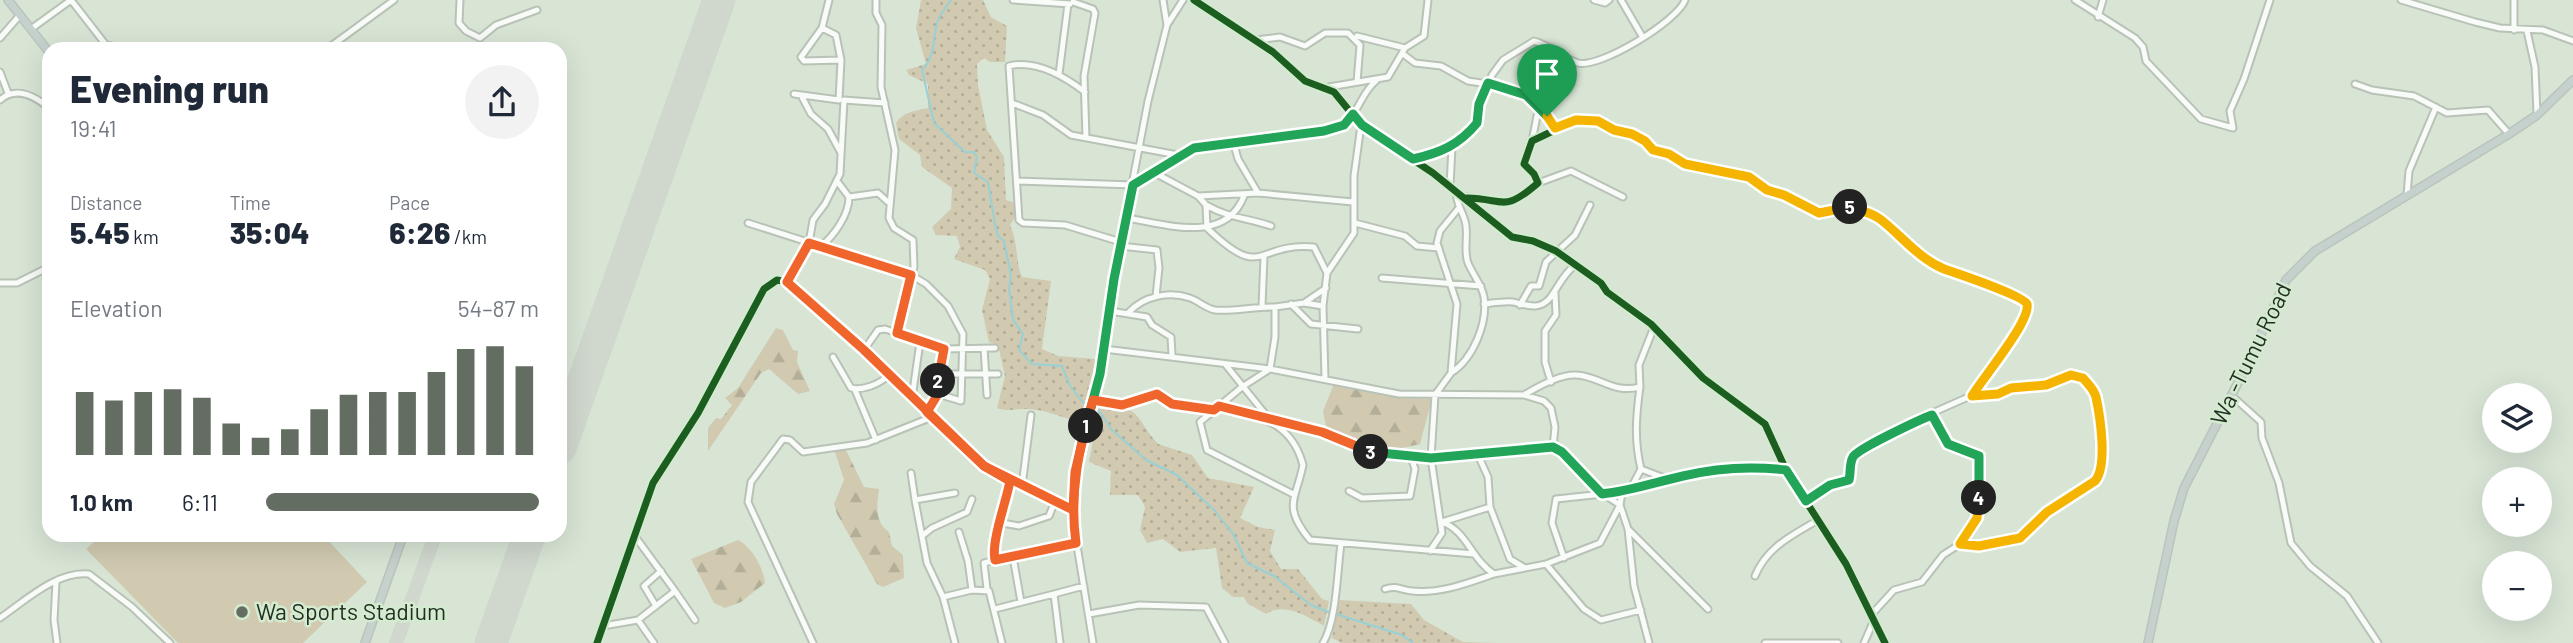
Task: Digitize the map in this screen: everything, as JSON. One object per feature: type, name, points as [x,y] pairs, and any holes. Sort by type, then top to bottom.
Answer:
[{"type":"highway","points":[[8,0],[42,43]]},
{"type":"highway","name":"Wa -Tumu Road","points":[[2148,642],[2185,488],[2276,297],[2295,267],[2315,251],[2509,135],[2537,115],[2573,80]]},
{"type":"highway","points":[[365,643],[400,542]]},
{"type":"street","points":[[337,42],[394,0]]},
{"type":"street","points":[[460,0],[459,23],[466,31],[480,38],[496,25],[537,10]]},
{"type":"street","points":[[829,0],[822,27],[806,47],[802,60],[841,60]]},
{"type":"street","points":[[876,0],[876,13],[882,25],[881,87],[895,150],[889,205],[891,224],[914,242],[916,256],[897,333]]},
{"type":"street","points":[[1013,0],[1072,2],[1093,9],[1095,13],[1084,76],[1086,138]]},
{"type":"street","points":[[1163,0],[1167,25]]},
{"type":"street","points":[[1093,643],[1076,543],[1073,510],[1075,472],[1104,349],[1126,218],[1167,25],[1183,0]]},
{"type":"street","points":[[1194,0],[1289,64],[1305,81],[1334,92],[1362,125],[1465,197],[1511,237],[1533,241],[1556,251],[1601,283],[1607,292],[1654,327],[1703,378],[1765,424],[1786,470],[1818,520],[1885,643]]},
{"type":"street","points":[[1017,181],[1133,185],[1178,155],[1212,143],[1324,131],[1344,125],[1368,87],[1388,77],[1404,51],[1424,36],[1428,0]]},
{"type":"street","points":[[1594,0],[1605,3],[1609,0]]},
{"type":"street","points":[[1621,0],[1642,36]]},
{"type":"street","points":[[1413,159],[1452,147],[1477,123],[1479,104],[1488,83],[1503,60],[1534,41],[1549,45],[1577,63],[1605,60],[1663,25],[1682,8],[1685,0]]},
{"type":"street","points":[[2075,0],[2134,38],[2143,47],[2146,61],[2201,119],[2233,128],[2230,111],[2258,39],[2267,0]]},
{"type":"street","points":[[2098,17],[2103,0]]},
{"type":"street","points":[[2401,0],[2514,30],[2547,31],[2558,38],[2573,41]]},
{"type":"street","points":[[2435,10],[2437,0]]},
{"type":"street","points":[[2514,0],[2514,30]]},
{"type":"street","points":[[31,29],[68,1],[103,42]]},
{"type":"street","points":[[1059,74],[1072,2]]},
{"type":"street","points":[[0,38],[20,15]]},
{"type":"street","points":[[787,282],[809,243],[811,225],[837,181],[841,154],[841,60],[836,35],[822,27]]},
{"type":"street","points":[[2527,31],[2535,67],[2537,115]]},
{"type":"street","points":[[1256,40],[1280,37],[1306,46],[1330,32],[1354,36],[1404,51],[1415,63],[1441,66],[1468,81],[1488,83],[1526,95],[1543,110],[1555,128]]},
{"type":"street","points":[[1354,36],[1360,45],[1359,81]]},
{"type":"street","points":[[1085,92],[1059,74],[1036,67],[1010,65],[1019,222],[1065,225],[1121,244],[1157,250],[1159,268],[1156,296]]},
{"type":"street","points":[[0,72],[8,93]]},
{"type":"street","points":[[1359,81],[1368,87]]},
{"type":"street","points":[[1323,87],[1377,81]]},
{"type":"street","points":[[2355,84],[2372,90],[2414,96],[2448,113],[2488,110],[2509,135]]},
{"type":"street","points":[[0,100],[8,93],[22,93],[42,104]]},
{"type":"street","points":[[794,94],[802,97],[885,103]]},
{"type":"street","points":[[802,97],[811,114],[828,129],[841,154]]},
{"type":"street","points":[[1012,103],[1043,115],[1071,135],[1178,155]]},
{"type":"street","points":[[2406,198],[2409,171],[2436,107]]},
{"type":"street","points":[[1538,183],[1534,174],[1524,164],[1537,116],[1543,110]]},
{"type":"street","points":[[1532,141],[1576,120],[1598,121],[1614,130],[1632,134],[1645,141],[1653,150],[1669,154],[1685,164],[1749,177],[1767,190],[1784,195],[1819,213],[1850,206],[1877,217],[1920,256],[1937,266],[2020,297],[2027,306],[2025,313],[2004,352],[1993,362],[1972,396]]},
{"type":"street","points":[[1325,379],[1324,306],[1327,273],[1352,239],[1355,223],[1353,202],[1356,154],[1362,125]]},
{"type":"street","points":[[1233,141],[1238,159],[1258,193]]},
{"type":"street","points":[[1430,551],[1442,533],[1431,473],[1435,395],[1451,373],[1461,367],[1479,336],[1485,316],[1481,286],[1467,261],[1465,219],[1458,209],[1453,188],[1452,147]]},
{"type":"street","points":[[1465,197],[1495,203],[1513,203],[1538,183],[1571,171],[1623,197]]},
{"type":"street","points":[[1153,172],[1198,196],[1206,205],[1229,218],[1250,219],[1271,226]]},
{"type":"street","points":[[820,247],[831,239],[849,205],[849,197],[837,181]]},
{"type":"street","points":[[849,197],[878,193],[886,198],[889,205]]},
{"type":"street","points":[[1198,196],[1244,196],[1258,193],[1353,202]]},
{"type":"street","points":[[1126,218],[1207,228],[1229,218],[1244,196]]},
{"type":"street","points":[[1206,205],[1207,228],[1231,251],[1243,257],[1264,257],[1286,248],[1314,247],[1327,273]]},
{"type":"street","points":[[1521,305],[1531,286],[1539,286],[1541,272],[1556,251],[1575,235],[1590,205]]},
{"type":"street","points":[[1451,373],[1457,304],[1439,248],[1440,231],[1458,209]]},
{"type":"street","points":[[748,223],[911,275],[926,284],[948,306],[963,334],[960,402],[938,394]]},
{"type":"street","points":[[1355,223],[1405,236],[1417,246],[1439,248]]},
{"type":"street","points":[[1262,306],[1264,257]]},
{"type":"street","points":[[1551,382],[1545,362],[1545,331],[1556,315],[1555,290],[1559,279],[1574,266]]},
{"type":"street","points":[[0,283],[17,283],[42,270]]},
{"type":"street","points":[[1382,278],[1481,286]]},
{"type":"street","points":[[597,643],[657,474],[698,413],[764,289],[777,280],[787,282],[864,350],[984,466],[1073,510]]},
{"type":"street","points":[[1304,303],[1325,288]]},
{"type":"street","points":[[1484,304],[1512,302],[1541,305],[1555,290]]},
{"type":"street","points":[[1129,312],[1143,300],[1156,296],[1192,299],[1203,306],[1218,310],[1304,303],[1324,306]]},
{"type":"street","points":[[1291,304],[1311,324],[1325,323],[1358,329]]},
{"type":"street","points":[[1275,307],[1275,346],[1270,369],[1242,387],[1200,422],[1207,450],[1293,494]]},
{"type":"street","points":[[1110,311],[1147,317],[1152,325],[1171,337],[1172,355]]},
{"type":"street","points":[[1630,490],[1641,468],[1635,445],[1639,365],[1654,327]]},
{"type":"street","points":[[864,350],[878,330],[897,333],[944,349],[995,348]]},
{"type":"street","points":[[912,398],[920,342]]},
{"type":"street","points":[[984,348],[987,395]]},
{"type":"street","points":[[813,643],[748,502],[748,488],[783,439],[790,440],[803,452],[876,440],[930,415],[938,394],[944,349]]},
{"type":"street","points":[[1104,349],[1172,355],[1270,369],[1399,394],[1524,395],[1544,401],[1551,408],[1555,427],[1553,447]]},
{"type":"street","points":[[834,357],[851,388],[855,390],[876,440]]},
{"type":"street","points":[[1225,364],[1242,387],[1292,440],[1303,465],[1293,494],[1296,518],[1310,540],[1474,554]]},
{"type":"street","points":[[939,374],[999,373]]},
{"type":"street","points":[[1524,395],[1551,382],[1575,375],[1625,391],[1640,387]]},
{"type":"street","points":[[1806,501],[1830,485],[1849,480],[1852,460],[1863,447],[1878,443],[1905,425],[1972,396],[1998,394],[2011,388],[2046,385],[2065,376],[2078,375],[2095,395],[2102,461],[2100,475],[2047,512],[2020,538],[1990,545],[1960,544]]},
{"type":"street","points":[[855,390],[882,382],[888,376]]},
{"type":"street","points":[[1093,400],[1122,405],[1157,394],[1172,404],[1217,408],[1322,432],[1361,450],[1411,457],[1478,456],[1553,447],[1562,452],[1602,494],[1619,505],[1628,529],[1629,558],[1649,643]]},
{"type":"street","points":[[2231,395],[2260,422],[2262,438],[2279,482],[2291,542],[2310,566],[2347,597],[2378,643]]},
{"type":"street","points":[[1022,486],[1031,415]]},
{"type":"street","points":[[1864,643],[1873,617],[1894,590],[1922,582],[1943,555],[1960,544],[1978,515],[1979,456],[1948,444],[1932,415]]},
{"type":"street","points":[[1478,456],[1488,477],[1490,507],[1510,559],[1528,569]]},
{"type":"street","points":[[1349,491],[1362,498],[1410,496],[1416,469],[1411,457]]},
{"type":"street","points":[[1563,558],[1553,532],[1553,502],[1556,499],[1622,492],[1668,480],[1754,467],[1786,470]]},
{"type":"street","points":[[1641,468],[1668,480]]},
{"type":"street","points":[[911,473],[927,562],[943,597],[955,643]]},
{"type":"street","points":[[995,560],[993,541],[1002,523],[1010,481]]},
{"type":"street","points":[[1385,589],[1394,586],[1412,591],[1459,587],[1493,574],[1546,564],[1600,543],[1619,505],[1622,492]]},
{"type":"street","points":[[915,500],[955,494]]},
{"type":"street","points":[[922,536],[932,528],[967,512],[972,499]]},
{"type":"street","points":[[1002,523],[1019,526],[1049,516],[1055,502]]},
{"type":"street","points":[[1442,522],[1490,507]]},
{"type":"street","points":[[1755,576],[1763,557],[1773,548],[1818,520]]},
{"type":"street","points":[[1442,522],[1455,527],[1479,565],[1493,574]]},
{"type":"street","points":[[1628,529],[1708,609]]},
{"type":"street","points":[[959,532],[968,561],[972,590]]},
{"type":"street","points":[[634,535],[695,620]]},
{"type":"street","points":[[968,561],[984,563],[1076,543]]},
{"type":"street","points":[[1323,643],[1328,636],[1341,544]]},
{"type":"street","points":[[1013,557],[1021,601]]},
{"type":"street","points":[[984,563],[987,589],[995,609],[1002,643]]},
{"type":"street","points":[[1546,564],[1584,609],[1601,620],[1641,610]]},
{"type":"street","points":[[656,606],[644,586],[662,571]]},
{"type":"street","points":[[0,618],[57,582],[83,573],[93,575],[170,643]]},
{"type":"street","points":[[57,582],[54,620],[57,643]]},
{"type":"street","points":[[995,609],[1084,586]]},
{"type":"street","points":[[943,597],[987,589]]},
{"type":"street","points":[[603,626],[638,620],[675,591]]},
{"type":"street","points":[[1054,594],[1060,643]]},
{"type":"street","points":[[1089,614],[1139,605],[1206,607],[1225,643]]},
{"type":"street","points":[[638,620],[654,643]]},
{"type":"street","points":[[1765,643],[1838,643]]},
{"type":"green space","points":[[921,0],[983,0],[991,17],[1007,26],[1005,62],[990,62],[984,58],[977,64],[978,85],[987,130],[1004,157],[1006,200],[1015,203],[1014,219],[1010,225],[1022,277],[1051,281],[1042,349],[1058,356],[1096,359],[1080,423],[1039,410],[997,408],[1005,376],[998,345],[989,342],[982,310],[990,279],[985,270],[954,259],[960,247],[957,236],[936,235],[932,227],[951,209],[952,188],[922,167],[920,155],[899,139],[896,123],[906,114],[928,108],[928,84],[909,75],[906,70],[926,64],[916,28]]},
{"type":"green space","points":[[776,328],[783,330],[793,350],[798,351],[797,362],[810,391],[798,394],[769,369],[761,373],[708,451],[708,428],[716,418],[721,419],[732,405],[725,398],[738,388]]},
{"type":"green space","points":[[1334,384],[1391,397],[1432,399],[1420,444],[1394,449],[1372,448],[1351,443],[1327,432],[1323,411]]},
{"type":"green space","points":[[1100,403],[1131,411],[1158,444],[1192,455],[1208,478],[1254,487],[1240,518],[1258,527],[1275,530],[1270,551],[1281,569],[1298,569],[1322,599],[1329,601],[1324,626],[1288,610],[1280,609],[1266,614],[1247,603],[1244,597],[1233,597],[1222,588],[1216,548],[1180,552],[1163,539],[1147,543],[1140,530],[1145,507],[1138,495],[1110,495],[1111,471],[1089,462]]},
{"type":"green space","points":[[841,448],[847,452],[864,487],[879,489],[879,518],[889,532],[892,546],[903,555],[904,578],[883,587],[877,584],[837,514],[834,504],[844,480],[834,449]]},
{"type":"green space","points":[[738,540],[748,547],[756,558],[765,583],[741,602],[725,608],[714,603],[691,559]]},
{"type":"green space","name":"Wa Sports Stadium","points":[[94,542],[330,542],[367,582],[303,643],[178,643],[86,549]]},
{"type":"green space","points":[[1339,600],[1411,604],[1424,620],[1463,642],[1498,643],[1342,643],[1332,638]]},
{"type":"waterway","points":[[951,0],[938,20],[932,52],[922,70],[934,123],[965,152],[974,152],[977,157],[974,173],[988,182],[995,224],[998,236],[1004,241],[1011,275],[1009,289],[1013,320],[1023,334],[1019,350],[1032,364],[1062,366],[1070,386],[1086,406]]},
{"type":"waterway","points":[[1097,408],[1112,430],[1146,460],[1177,475],[1215,511],[1233,534],[1247,563],[1274,576],[1311,605],[1329,612]]},
{"type":"waterway","points":[[1336,614],[1402,635],[1413,643]]},
{"type":"taxiway","points":[[396,643],[433,542]]},
{"type":"runway","points":[[567,428],[719,0]]},
{"type":"runway","points":[[491,643],[527,542]]},
{"type":"cycle path","points":[[1194,0],[1273,52],[1305,81],[1334,92],[1361,125],[1433,173],[1512,237],[1533,241],[1556,251],[1601,283],[1607,292],[1651,324],[1703,378],[1765,424],[1786,470],[1846,564],[1885,643]]},
{"type":"cycle path","points":[[1467,198],[1504,202],[1518,198],[1538,183],[1534,174],[1524,164],[1532,141],[1576,120],[1598,121],[1632,134],[1653,150],[1669,154],[1685,164],[1749,177],[1767,190],[1784,195],[1819,213],[1850,206],[1873,215],[1937,266],[2020,297],[2027,306],[2004,352],[1972,396]]},
{"type":"cycle path","points":[[597,643],[653,483],[698,413],[764,289],[777,280],[787,282],[864,350],[984,466],[1073,510]]},
{"type":"place","name":"Wa Sports Stadium","points":[[242,612]]},
{"type":"route","points":[[1547,116],[1526,95],[1488,83],[1479,104],[1477,123],[1462,140],[1432,155],[1413,159],[1362,125],[1353,114],[1344,125],[1324,131],[1212,143],[1194,148],[1178,155],[1133,185],[1114,279],[1100,374],[1090,408],[1075,472],[1073,510],[984,466],[888,376],[864,350],[787,282],[809,243],[911,275],[897,333],[944,349],[938,394],[927,412],[984,466],[1010,481],[1002,523],[993,541],[995,560],[1076,543],[1073,522],[1075,472],[1093,400],[1122,405],[1157,394],[1172,404],[1214,410],[1219,406],[1322,432],[1361,450],[1385,455],[1458,457],[1553,447],[1562,452],[1602,494],[1622,492],[1686,475],[1754,467],[1786,470],[1806,501],[1830,485],[1849,480],[1853,456],[1863,447],[1878,443],[1905,425],[1932,415],[1948,444],[1979,456],[1978,515],[1960,544],[1979,546],[2020,538],[2047,512],[2100,475],[2100,424],[2095,395],[2083,378],[2071,375],[2046,385],[2024,386],[1998,394],[1972,396],[1993,362],[2004,352],[2011,340],[2027,309],[2024,299],[1988,287],[1974,277],[1937,266],[1920,256],[1882,221],[1850,206],[1819,213],[1784,195],[1767,190],[1753,178],[1685,164],[1669,154],[1651,149],[1645,141],[1632,134],[1619,132],[1598,121],[1576,120],[1555,128],[1547,116]]}]
